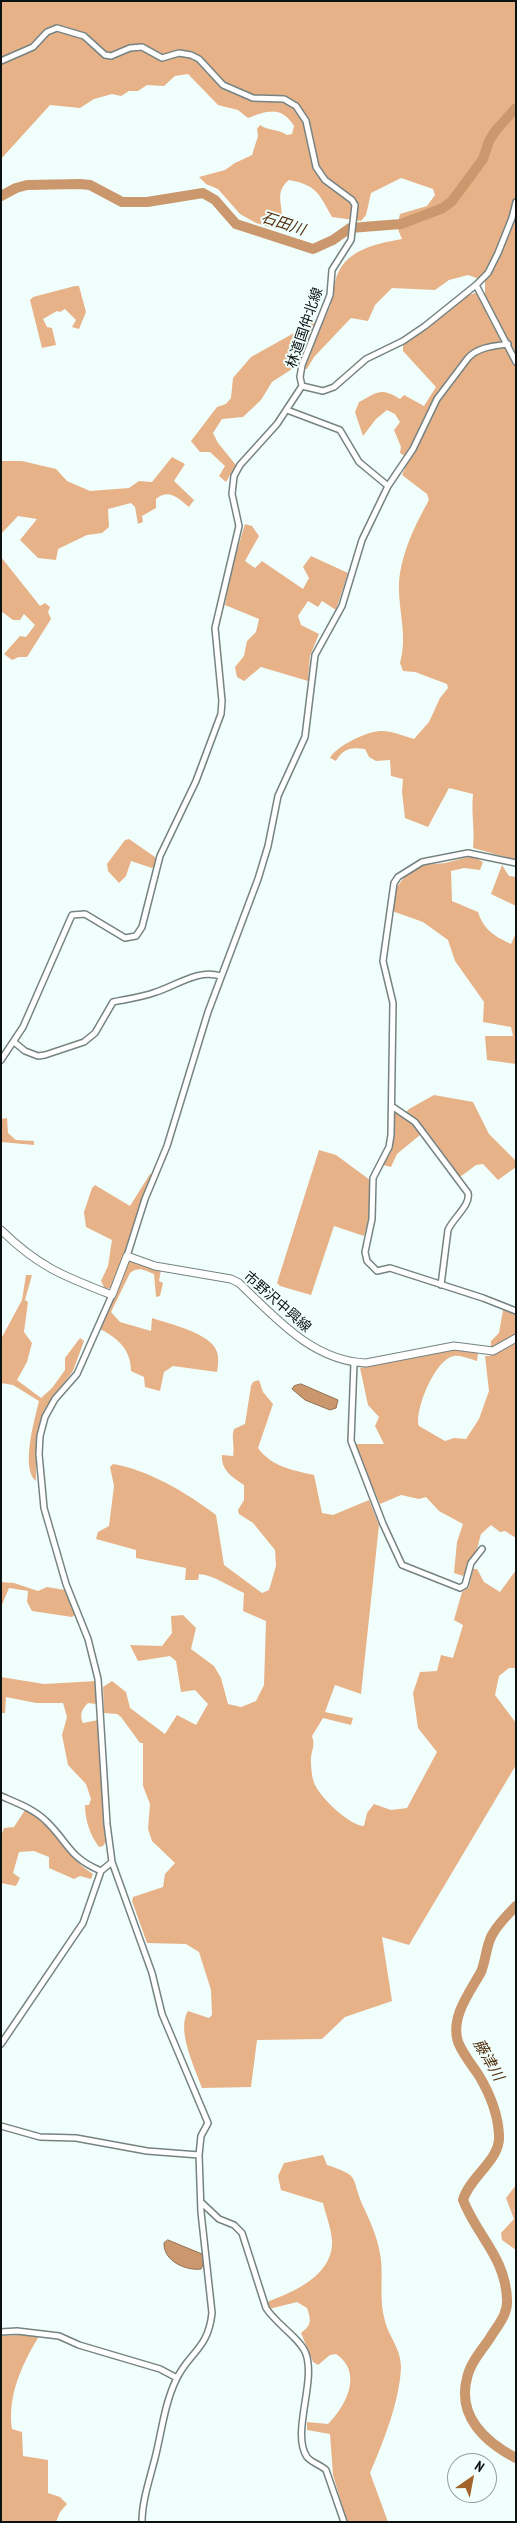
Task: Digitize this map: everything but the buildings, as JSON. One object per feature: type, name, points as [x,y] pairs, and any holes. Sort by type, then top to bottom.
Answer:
[{"type":"main road","points":[[1,1230],[34,1259],[54,1272],[112,1295],[127,1256]]},
{"type":"main road","name":"市野沢中興線","points":[[127,1256],[155,1266],[231,1278],[239,1283],[302,1341],[326,1354],[354,1363],[366,1363],[454,1346],[493,1351],[516,1338]]},
{"type":"street","name":"林道国仲北線","points":[[1,61],[32,47],[47,32],[57,28],[84,36],[105,55],[110,56],[137,47],[142,47],[162,58],[179,53],[191,55],[199,59],[223,85],[253,98],[284,99],[296,106],[306,121],[316,167],[325,180],[352,200],[355,205],[351,240],[332,270],[330,295],[302,364],[300,377],[302,386],[323,391],[334,387],[366,359],[425,326],[476,285],[488,273],[498,253],[512,218],[516,202]]},
{"type":"street","points":[[476,285],[516,362]]},
{"type":"street","points":[[127,1256],[145,1199],[167,1146],[221,976],[258,879],[268,846],[278,796],[305,737],[314,655],[342,606],[362,540],[388,486],[413,449],[437,399],[473,352],[482,348],[508,344]]},
{"type":"street","points":[[1,1060],[23,1027],[72,915],[85,914],[125,938],[136,936],[142,927],[160,856],[196,781],[221,714],[222,701],[215,628],[239,526],[232,494],[234,476],[240,465],[287,410],[302,386]]},
{"type":"street","points":[[287,410],[340,430],[358,462],[388,486]]},
{"type":"street","points":[[516,863],[468,853],[422,862],[398,877],[394,883],[384,962],[393,1003],[393,1107],[389,1147],[373,1178],[372,1219],[365,1252],[367,1261],[377,1271],[390,1268],[483,1298],[516,1311]]},
{"type":"street","points":[[14,1042],[25,1051],[45,1055],[91,1038],[113,1002],[157,992],[177,982],[205,974],[221,976]]},
{"type":"street","points":[[393,1107],[415,1122],[468,1193],[468,1201],[451,1222],[448,1230],[441,1285]]},
{"type":"street","points":[[112,1295],[77,1374],[48,1409],[40,1436],[39,1454],[44,1508],[66,1584],[88,1639],[98,1679],[107,1824],[112,1862],[147,1956],[162,2014],[208,2122],[201,2136],[199,2156],[212,2313],[210,2326],[200,2348],[177,2378],[161,2428],[147,2488],[142,2522]]},
{"type":"street","points":[[354,1363],[350,1441],[383,1524],[402,1565],[460,1588],[465,1585],[471,1564],[482,1549]]},
{"type":"street","points":[[1,1796],[26,1807],[46,1820],[75,1857],[101,1871]]},
{"type":"street","points":[[1,2044],[83,1923],[101,1871],[112,1862]]},
{"type":"street","points":[[1,2126],[40,2137],[76,2138],[147,2151],[199,2156]]},
{"type":"street","points":[[202,2203],[219,2219],[234,2225],[242,2233],[266,2308],[273,2319],[306,2352],[308,2368],[303,2428],[304,2452],[310,2460],[326,2470],[344,2522]]},
{"type":"street","points":[[1,2332],[17,2331],[59,2336],[79,2345],[160,2369],[177,2378]]},
{"type":"shaded area","points":[[1,1],[516,1],[516,860],[473,848],[473,794],[449,788],[428,827],[405,818],[402,792],[403,779],[391,776],[390,760],[376,761],[369,757],[365,749],[356,748],[348,749],[336,761],[330,758],[333,753],[346,744],[376,731],[390,732],[414,739],[429,722],[440,698],[448,688],[447,684],[415,672],[403,671],[400,663],[403,633],[399,593],[400,572],[410,540],[429,500],[427,494],[402,475],[409,459],[400,453],[401,447],[394,430],[400,422],[395,414],[387,410],[376,419],[363,436],[355,412],[359,402],[380,392],[394,395],[400,399],[404,395],[424,406],[436,387],[403,351],[403,344],[463,297],[475,293],[485,293],[485,281],[468,275],[449,280],[435,290],[392,288],[375,305],[368,321],[351,318],[314,357],[307,369],[295,367],[272,382],[261,400],[243,417],[222,419],[213,433],[218,443],[236,465],[226,482],[219,476],[225,466],[210,452],[200,452],[191,441],[217,407],[226,404],[231,398],[233,378],[251,357],[308,323],[324,319],[330,305],[339,271],[345,262],[361,250],[381,243],[402,239],[397,227],[400,214],[427,206],[435,195],[433,189],[401,178],[371,193],[366,215],[361,221],[332,217],[316,192],[306,185],[289,180],[283,186],[281,193],[282,212],[279,223],[273,228],[256,223],[240,214],[218,189],[206,184],[199,177],[225,170],[252,155],[258,136],[257,129],[260,125],[287,135],[292,134],[294,126],[285,115],[279,113],[268,112],[248,118],[238,110],[218,105],[188,74],[175,76],[164,86],[147,85],[138,91],[129,91],[121,96],[112,94],[94,99],[80,108],[50,105],[1,159]]},
{"type":"shaded area","points":[[79,286],[86,312],[79,329],[72,327],[76,320],[65,309],[60,312],[57,311],[43,319],[47,327],[52,328],[56,345],[42,348],[30,300],[33,297]]},
{"type":"shaded area","points":[[172,457],[185,464],[174,481],[194,500],[189,507],[173,495],[165,494],[156,499],[156,508],[142,516],[143,522],[138,524],[135,507],[131,503],[108,509],[109,527],[102,533],[87,535],[58,549],[56,560],[38,558],[20,540],[37,519],[18,516],[1,534],[1,461],[22,461],[56,469],[67,481],[90,491],[129,488],[139,481],[152,482]]},
{"type":"shaded area","points":[[245,524],[252,526],[259,536],[245,561],[255,568],[262,561],[303,589],[309,578],[303,567],[311,556],[348,573],[336,610],[322,601],[318,607],[308,601],[298,616],[301,625],[319,634],[310,656],[308,681],[261,667],[244,681],[237,677],[235,667],[244,656],[247,641],[256,632],[259,619],[225,605],[232,567]]},
{"type":"shaded area","points":[[1,557],[40,606],[45,603],[50,607],[48,612],[51,619],[27,657],[19,657],[12,660],[4,654],[20,636],[26,637],[35,625],[24,614],[20,620],[13,620],[1,611]]},
{"type":"shaded area","points":[[129,839],[155,857],[155,866],[152,868],[131,861],[126,876],[119,883],[108,871],[107,864],[125,840]]},
{"type":"shaded area","points":[[472,856],[483,862],[480,870],[464,868],[451,871],[452,901],[478,912],[487,928],[511,944],[516,933],[516,1064],[487,1060],[485,1036],[513,1036],[511,1027],[483,1022],[484,1002],[455,961],[448,940],[423,922],[392,911],[395,889],[407,874],[422,865],[445,863]]},
{"type":"shaded area","points":[[502,865],[509,876],[516,877],[516,906],[491,894]]},
{"type":"shaded area","points":[[434,1095],[473,1102],[489,1134],[516,1161],[516,1167],[498,1180],[483,1164],[476,1165],[460,1177],[426,1130],[397,1154],[391,1167],[383,1165],[392,1148],[393,1114],[395,1111],[403,1115],[409,1109]]},
{"type":"shaded area","points":[[7,1118],[8,1133],[16,1140],[34,1141],[34,1145],[1,1142],[1,1119]]},
{"type":"shaded area","points":[[319,1150],[336,1155],[370,1180],[369,1217],[364,1236],[334,1226],[311,1295],[280,1286],[277,1283]]},
{"type":"shaded area","points":[[150,1174],[153,1175],[111,1288],[105,1289],[101,1281],[108,1266],[112,1240],[86,1227],[84,1212],[92,1188],[95,1185],[130,1206]]},
{"type":"shaded area","points":[[127,1259],[161,1270],[159,1281],[163,1283],[160,1296],[156,1297],[154,1274],[142,1269],[136,1270],[130,1273],[111,1312],[120,1322],[151,1331],[152,1318],[199,1334],[213,1345],[217,1352],[217,1372],[173,1366],[164,1372],[160,1391],[145,1387],[144,1377],[131,1371],[126,1351],[118,1341],[100,1329]]},
{"type":"shaded area","points":[[26,1275],[32,1275],[25,1300],[28,1302],[24,1332],[32,1343],[27,1362],[17,1380],[41,1398],[52,1388],[65,1370],[65,1358],[80,1338],[84,1341],[73,1371],[44,1410],[36,1447],[36,1481],[31,1475],[29,1455],[39,1401],[13,1385],[1,1383],[1,1339],[22,1300]]},
{"type":"shaded area","points":[[503,1310],[516,1314],[516,1335],[512,1337],[516,1340],[516,1538],[505,1531],[500,1532],[491,1525],[481,1534],[477,1549],[463,1576],[454,1573],[457,1542],[463,1524],[439,1511],[426,1497],[419,1499],[401,1495],[380,1504],[354,1444],[384,1444],[375,1426],[379,1417],[368,1405],[360,1368],[455,1348],[478,1353],[477,1361],[454,1356],[447,1359],[440,1366],[423,1398],[418,1419],[419,1426],[445,1441],[454,1438],[466,1439],[479,1419],[489,1391],[485,1356],[490,1356],[491,1341],[499,1333]]},
{"type":"shaded area","points":[[259,1380],[263,1392],[273,1404],[258,1448],[276,1464],[314,1475],[322,1513],[333,1515],[369,1500],[379,1525],[361,1694],[335,1685],[325,1712],[353,1718],[351,1725],[323,1718],[312,1736],[311,1770],[318,1790],[329,1804],[358,1825],[364,1826],[367,1813],[374,1804],[391,1810],[407,1808],[437,1752],[418,1728],[413,1693],[420,1672],[437,1671],[441,1655],[453,1658],[463,1625],[454,1620],[462,1592],[469,1587],[473,1569],[477,1569],[484,1582],[500,1592],[516,1570],[516,1668],[509,1668],[499,1676],[495,1695],[516,1723],[516,1765],[409,1945],[382,1937],[392,2001],[345,2017],[322,2039],[257,2040],[251,2087],[202,2088],[191,2060],[184,2028],[188,2011],[209,2018],[212,2015],[211,1990],[199,1952],[186,1944],[147,1943],[132,1901],[133,1897],[163,1887],[165,1874],[175,1863],[152,1841],[148,1829],[150,1804],[143,1786],[143,1743],[140,1743],[121,1717],[117,1714],[104,1713],[103,1687],[112,1681],[126,1692],[130,1708],[165,1734],[177,1715],[196,1725],[208,1704],[195,1690],[181,1692],[176,1661],[170,1656],[138,1661],[130,1645],[162,1646],[172,1633],[171,1616],[183,1615],[196,1628],[191,1649],[214,1666],[221,1678],[228,1704],[241,1707],[256,1701],[264,1685],[266,1621],[243,1611],[244,1593],[222,1582],[199,1574],[198,1580],[185,1580],[186,1568],[136,1558],[136,1550],[96,1539],[98,1532],[109,1526],[114,1486],[110,1467],[113,1464],[127,1467],[167,1484],[216,1515],[224,1565],[262,1593],[269,1590],[276,1566],[275,1550],[253,1523],[239,1514],[238,1510],[244,1500],[244,1485],[228,1473],[222,1460],[222,1455],[233,1456],[234,1429],[245,1424],[251,1386],[253,1382]]},
{"type":"shaded area","points":[[301,1384],[338,1400],[336,1408],[330,1410],[305,1400],[292,1389],[294,1386]]},
{"type":"shaded area","points":[[1,1582],[14,1583],[38,1591],[47,1587],[65,1590],[75,1615],[72,1617],[32,1611],[27,1602],[28,1591],[9,1588],[1,1607]]},
{"type":"shaded area","points":[[1,1677],[44,1684],[96,1681],[96,1704],[88,1703],[81,1717],[83,1723],[98,1720],[107,1840],[103,1846],[99,1847],[87,1822],[85,1805],[89,1805],[91,1799],[86,1784],[68,1765],[62,1735],[67,1717],[63,1703],[36,1703],[6,1697],[5,1713],[1,1713]]},
{"type":"shaded area","points":[[25,1810],[52,1831],[75,1859],[93,1874],[91,1879],[80,1876],[74,1879],[49,1868],[49,1857],[34,1851],[19,1852],[13,1873],[20,1878],[16,1886],[1,1883],[1,1836],[4,1828],[14,1827]]},
{"type":"shaded area","points":[[323,2155],[327,2165],[346,2172],[353,2179],[374,2232],[381,2260],[383,2314],[400,2361],[398,2393],[385,2435],[370,2473],[388,2522],[347,2522],[333,2475],[330,2434],[307,2430],[307,2422],[328,2424],[341,2408],[349,2389],[349,2370],[344,2361],[336,2354],[330,2355],[318,2365],[313,2362],[301,2333],[310,2322],[307,2308],[297,2302],[269,2309],[267,2304],[269,2301],[299,2288],[309,2281],[325,2266],[330,2256],[331,2235],[323,2203],[281,2190],[278,2176],[284,2163]]},
{"type":"shaded area","points":[[516,2185],[516,2250],[502,2240],[501,2233],[514,2219],[506,2198]]},
{"type":"shaded area","points":[[168,2240],[202,2254],[204,2263],[201,2269],[182,2266],[171,2260],[167,2255],[164,2243]]},
{"type":"shaded area","points":[[34,2334],[38,2338],[21,2370],[14,2393],[11,2417],[12,2429],[22,2432],[23,2456],[48,2460],[48,2493],[60,2497],[67,2504],[60,2512],[56,2522],[1,2522],[1,2336]]},
{"type":"waterway","name":"石田川","points":[[1,196],[16,188],[27,185],[80,184],[90,185],[122,202],[147,202],[203,193],[215,200],[236,224],[313,249],[333,240],[350,228],[401,224],[443,208],[452,201],[483,159],[489,141],[496,130],[516,108]]},
{"type":"waterway","name":"藤津川","points":[[516,1906],[492,1935],[481,1972],[462,2005],[456,2033],[458,2042],[467,2059],[486,2088],[495,2111],[499,2135],[495,2152],[472,2183],[463,2200],[502,2272],[507,2300],[506,2311],[502,2320],[469,2372],[465,2392],[466,2404],[470,2416],[484,2436],[516,2458]]}]
